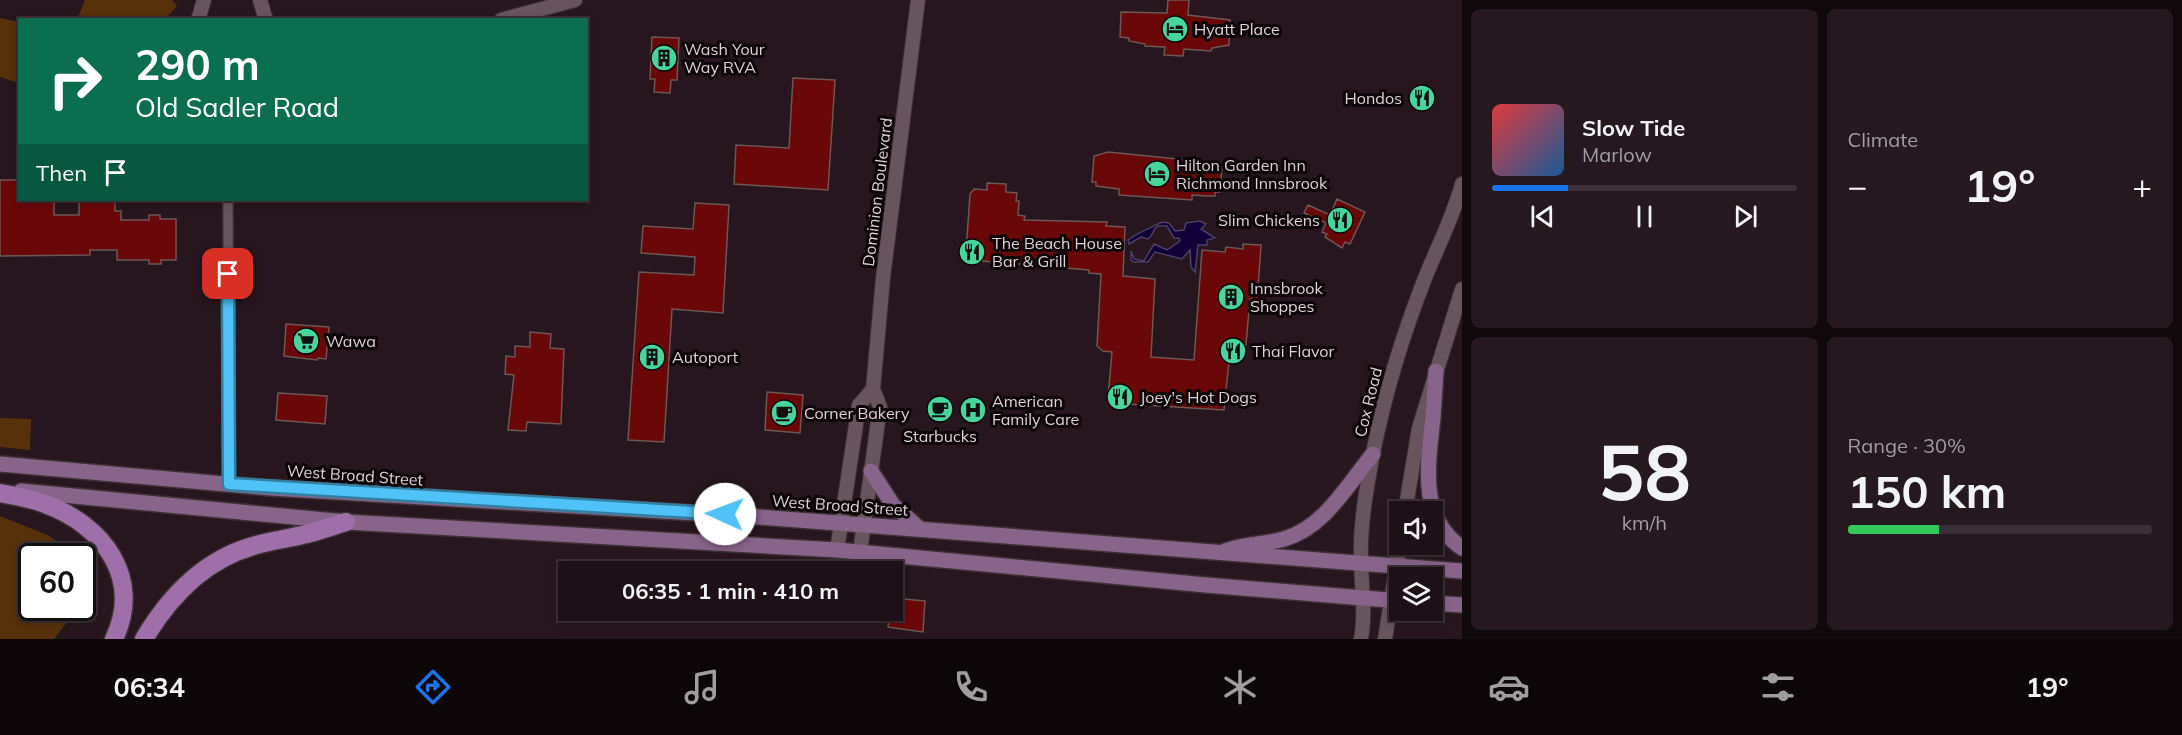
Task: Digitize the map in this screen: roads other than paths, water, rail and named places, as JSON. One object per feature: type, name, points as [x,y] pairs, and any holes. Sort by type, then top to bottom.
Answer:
[{"type":"highway","points":[[0,491],[57,509],[92,531],[109,549],[120,572],[124,595],[121,619],[114,639]]},
{"type":"highway","points":[[144,639],[155,620],[180,591],[198,574],[224,558],[251,546],[302,535],[346,522]]},
{"type":"main road","points":[[1436,371],[1428,462],[1429,499],[1442,528],[1462,548]]},
{"type":"main road","points":[[1219,553],[1244,544],[1284,539],[1312,525],[1339,497],[1373,454]]},
{"type":"main road","name":"West Broad Street","points":[[0,464],[229,484],[842,523],[1462,571]]},
{"type":"main road","points":[[871,471],[892,505],[920,529]]},
{"type":"main road","points":[[0,491],[346,522],[837,550],[1206,585],[1389,600]]},
{"type":"main road","points":[[1443,604],[1462,605]]},
{"type":"street","points":[[199,18],[204,0]]},
{"type":"street","points":[[260,0],[265,18]]},
{"type":"street","points":[[508,18],[575,0]]},
{"type":"street","name":"Dominion Boulevard","points":[[860,552],[880,407],[873,389],[888,233],[918,0]]},
{"type":"street","name":"Cox Road","points":[[1361,639],[1364,622],[1361,541],[1373,454],[1401,345],[1426,275],[1455,209],[1462,184]]},
{"type":"street","points":[[228,201],[229,484]]},
{"type":"street","points":[[1407,501],[1414,447],[1462,289]]},
{"type":"street","name":"Dominion Boulevard","points":[[837,550],[858,405],[873,389]]},
{"type":"street","points":[[1396,566],[1398,555]]},
{"type":"street","points":[[1385,639],[1390,621]]},
{"type":"place","name":"Hyatt Place","points":[[1175,29]]},
{"type":"place","name":"Wash Your Way RVA","points":[[664,58]]},
{"type":"place","name":"Hondos","points":[[1422,98]]},
{"type":"place","name":"Hilton Garden Inn Richmond Innsbrook","points":[[1157,174]]},
{"type":"place","name":"Slim Chickens","points":[[1340,220]]},
{"type":"place","name":"The Beach House Bar & Grill","points":[[972,252]]},
{"type":"place","name":"Innsbrook Shoppes","points":[[1231,297]]},
{"type":"place","name":"Wawa","points":[[306,341]]},
{"type":"place","name":"Thai Flavor","points":[[1233,351]]},
{"type":"place","name":"Autoport","points":[[652,357]]},
{"type":"place","name":"Joey's Hot Dogs","points":[[1120,397]]},
{"type":"place","name":"Starbucks","points":[[940,409]]},
{"type":"place","name":"American Family Care","points":[[973,410]]},
{"type":"place","name":"Corner Bakery","points":[[784,413]]}]
